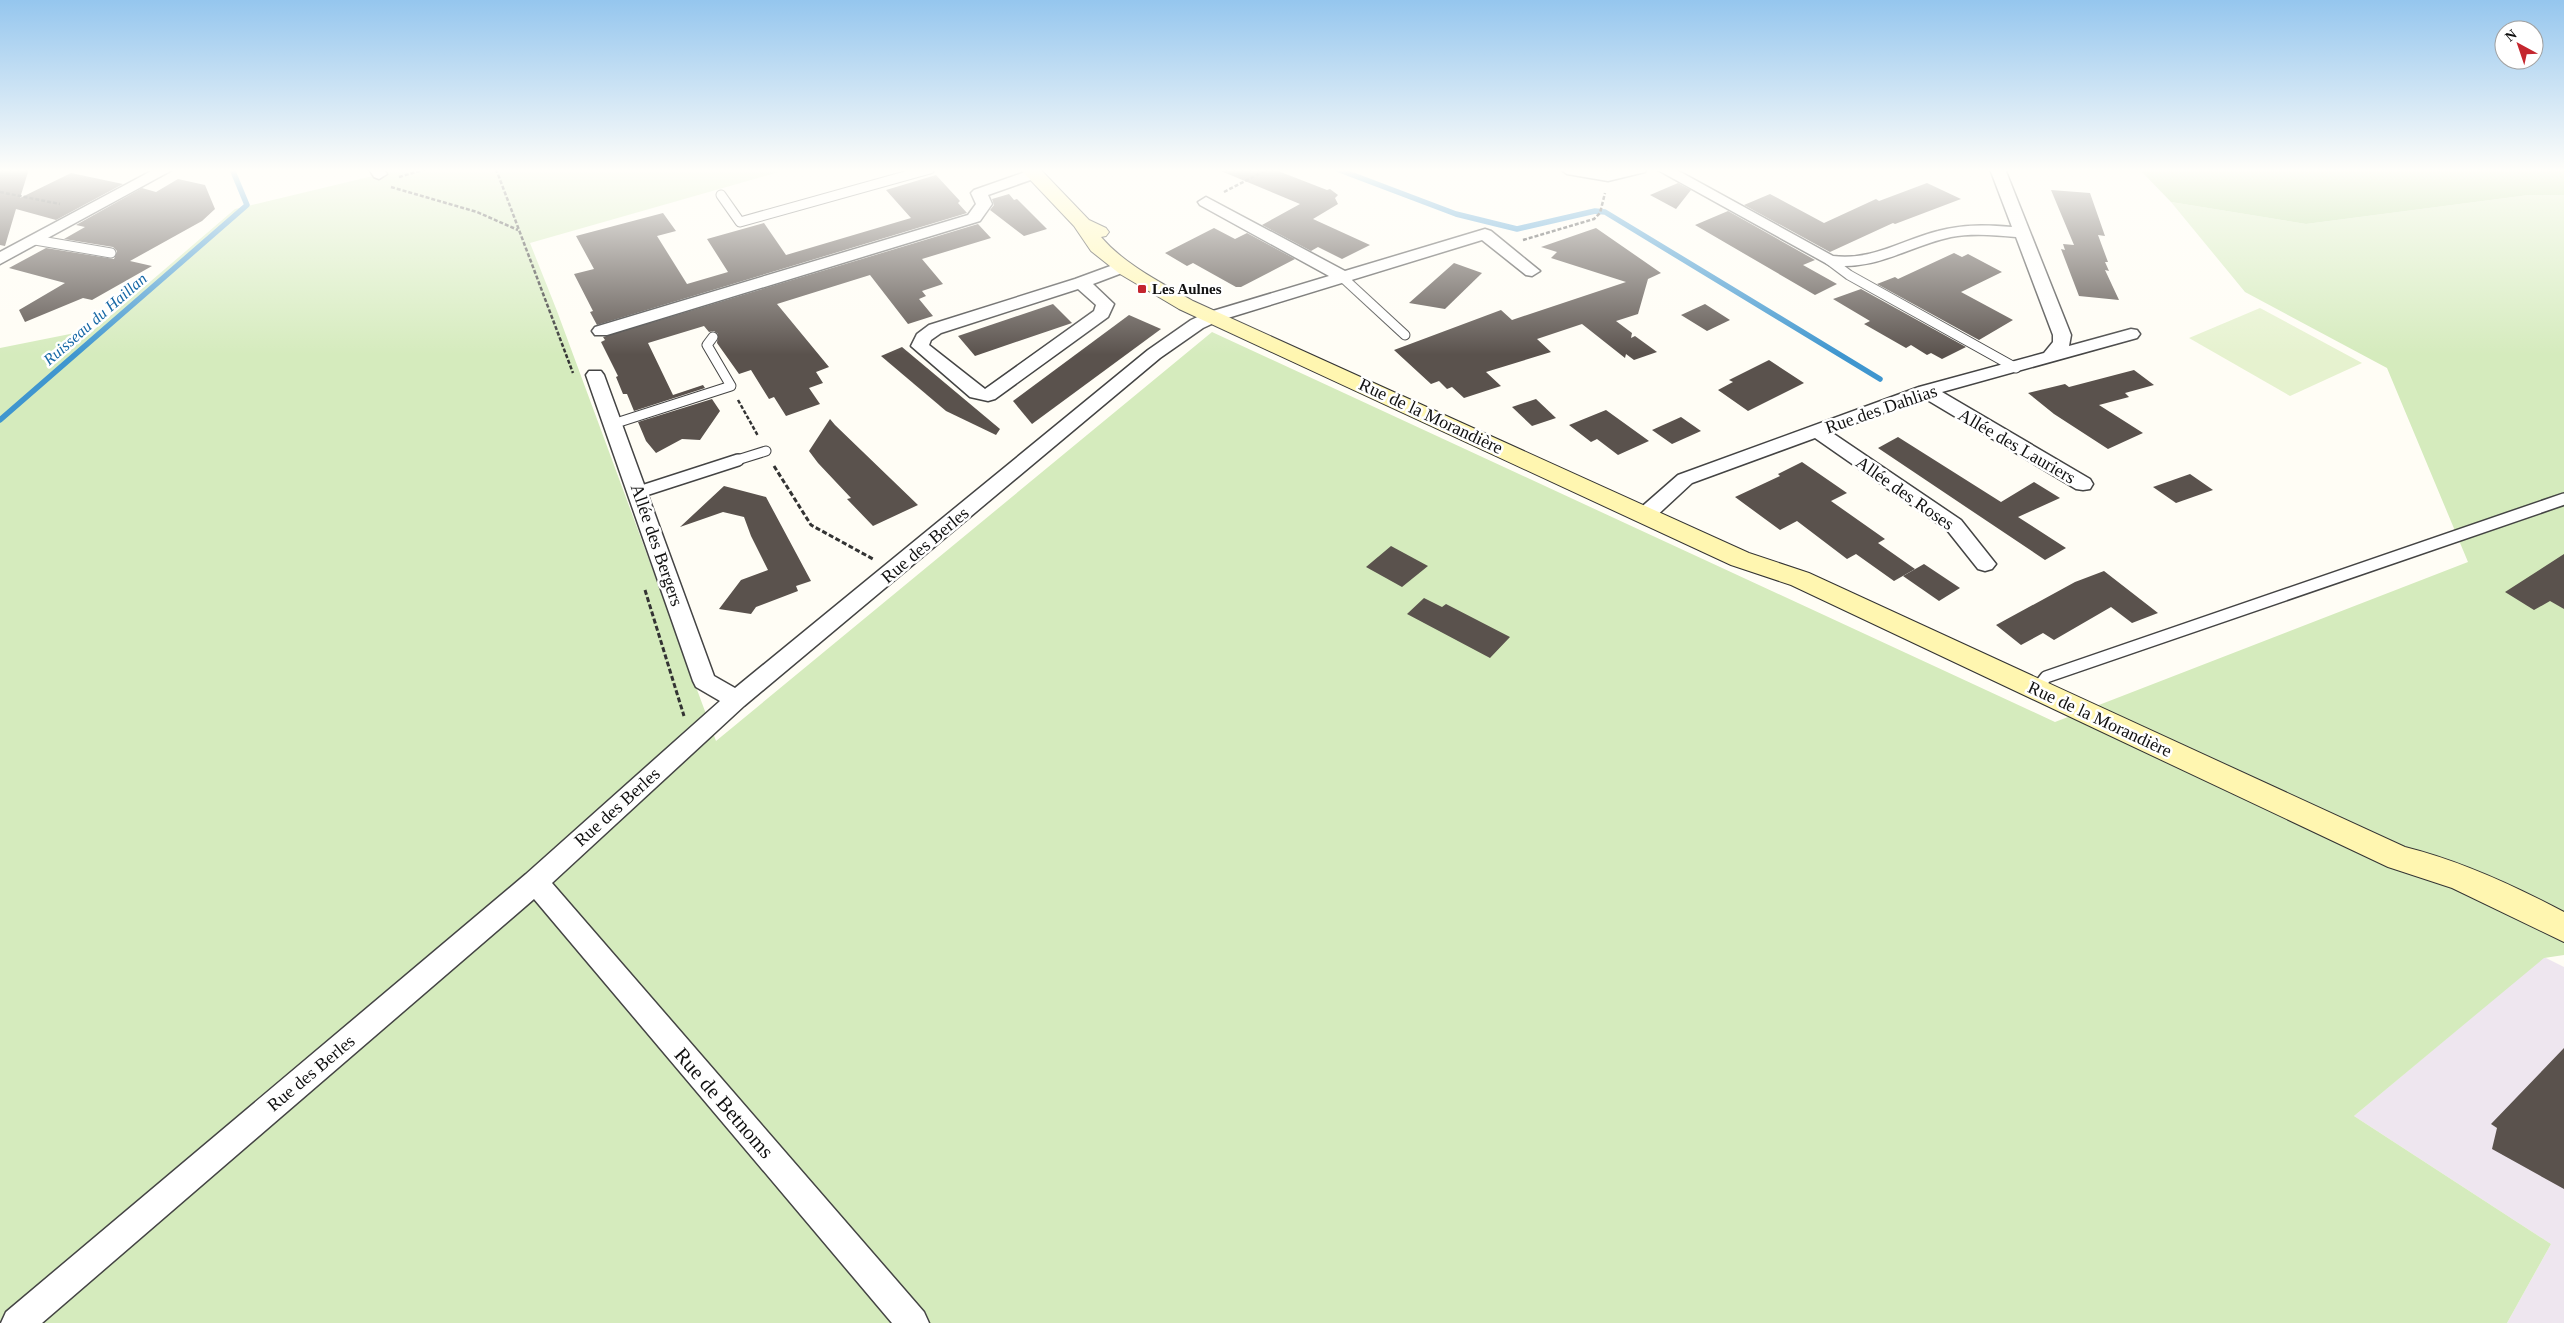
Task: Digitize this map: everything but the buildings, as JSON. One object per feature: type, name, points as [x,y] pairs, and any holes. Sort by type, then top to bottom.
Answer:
[{"type":"street","points":[[0,259],[52,231]]},
{"type":"street","points":[[600,331],[932,231]]},
{"type":"street","name":"Rue de la Morandière","points":[[1084,231],[1100,248],[1166,294],[1221,314],[1650,510],[1750,548],[1800,579],[2036,690],[2399,858],[2456,876],[2508,898],[2564,928]]},
{"type":"street","name":"Rue de la Morandière","points":[[1097,231],[1182,286],[1221,314]]},
{"type":"street","points":[[1258,231],[1341,276]]},
{"type":"street","points":[[1776,231],[1829,260],[1856,263],[1872,260],[1961,231]]},
{"type":"street","points":[[2006,231],[2021,232],[2062,335],[2062,343],[2052,356]]},
{"type":"street","name":"Rue des Berles","points":[[17,1323],[534,882],[736,700],[1154,354],[1197,324],[1221,314],[1341,276],[1485,234],[1501,246]]},
{"type":"street","points":[[1501,246],[1532,270]]},
{"type":"street","points":[[1081,283],[1105,304],[1102,313],[988,395],[977,393],[920,346],[923,338],[936,329],[1081,283],[1124,266]]},
{"type":"street","name":"Rue des Dahlias","points":[[1650,510],[1685,479],[1926,391],[2016,368],[2131,334]]},
{"type":"street","name":"Allée des Bergers","points":[[595,375],[639,492],[704,681],[736,700]]},
{"type":"street","name":"Allée des Lauriers","points":[[1926,391],[2083,484]]},
{"type":"street","name":"Allée des Roses","points":[[1817,431],[1954,525],[1985,564]]},
{"type":"street","name":"Rue de la Morandière","points":[[2399,858],[2464,898],[2564,941]]},
{"type":"street","name":"Rue de Betnoms","points":[[534,882],[913,1323]]},
{"type":"lane","points":[[35,240],[111,252]]},
{"type":"lane","points":[[1829,260],[1850,275],[2016,368]]},
{"type":"lane","points":[[1341,276],[1405,335]]},
{"type":"lane","points":[[613,424],[731,386],[707,345],[713,337]]},
{"type":"lane","points":[[639,492],[766,451]]},
{"type":"lane","points":[[2036,690],[2046,677],[2564,499]]},
{"type":"path","points":[[1501,246],[1556,231]]},
{"type":"path","points":[[731,386],[797,506],[811,525],[896,569]]},
{"type":"shaded area","points":[[2544,957],[2564,967],[2564,1323],[2507,1323],[2551,1244],[2354,1116]]},
{"type":"green space","points":[[210,231],[573,231],[530,243],[557,311],[716,741],[1212,332],[2055,722],[2468,562],[2387,368],[2245,292],[2195,231],[2564,231],[2564,955],[2544,958],[2354,1116],[2551,1244],[2507,1323],[0,1323],[0,348],[95,329]]},
{"type":"green space","points":[[2260,308],[2362,363],[2290,396],[2189,338]]},
{"type":"waterway","name":"Ruisseau du Haillan","points":[[0,420],[217,231]]},
{"type":"waterway","points":[[1636,231],[1880,379]]},
{"type":"place","name":"Les Aulnes","points":[[1142,289]]}]
